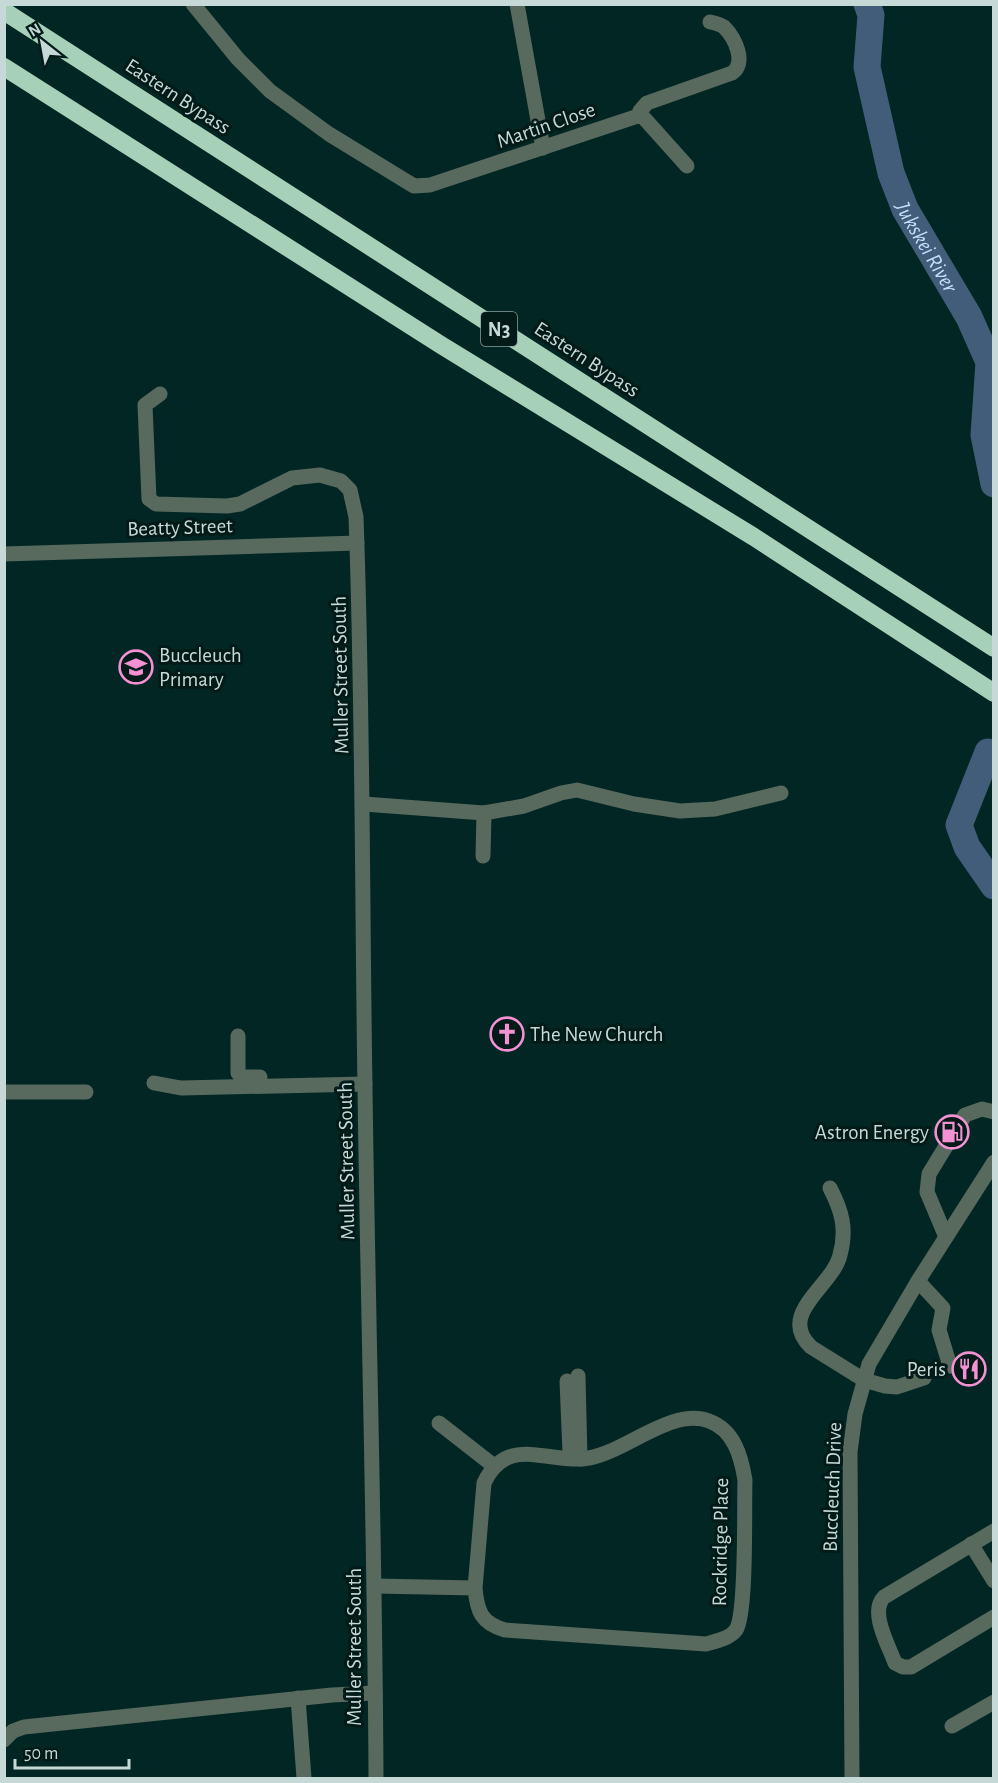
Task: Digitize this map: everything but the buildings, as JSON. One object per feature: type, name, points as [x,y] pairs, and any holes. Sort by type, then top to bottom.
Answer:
[{"type":"highway","name":"Eastern Bypass","points":[[4,11],[993,648]]},
{"type":"highway","name":"N3","points":[[4,67],[451,351],[754,537],[993,693]]},
{"type":"street","name":"Martin Close","points":[[193,4],[238,59],[270,91],[329,134],[414,186],[430,185],[638,116],[647,103],[732,74],[740,63],[733,41],[725,28],[710,22]]},
{"type":"street","points":[[517,4],[543,148]]},
{"type":"street","points":[[638,116],[644,118],[687,166]]},
{"type":"street","name":"Muller Street South","points":[[160,394],[144,405],[149,499],[153,503],[227,506],[240,504],[292,478],[320,475],[341,481],[350,490],[356,517],[364,804],[365,1080],[375,1586],[376,1779]]},
{"type":"street","name":"Beatty Street","points":[[4,554],[357,543]]},
{"type":"street","points":[[364,804],[484,813],[524,806],[577,790],[633,804],[680,811],[724,808],[781,793]]},
{"type":"street","points":[[483,856],[484,813]]},
{"type":"street","points":[[238,1036],[238,1072],[242,1077],[365,1080]]},
{"type":"street","points":[[154,1083],[181,1088],[365,1080]]},
{"type":"street","points":[[4,1092],[86,1092]]},
{"type":"street","points":[[946,1237],[927,1192],[929,1174],[965,1115],[982,1109],[993,1112]]},
{"type":"street","name":"Buccleuch Drive","points":[[852,1779],[850,1452],[855,1414],[869,1364],[993,1162]]},
{"type":"street","points":[[830,1188],[841,1210],[843,1236],[840,1258],[804,1309],[799,1327],[804,1341],[864,1380],[897,1388],[924,1378]]},
{"type":"street","points":[[918,1281],[943,1308],[939,1330],[950,1366]]},
{"type":"street","points":[[572,1378],[575,1459]]},
{"type":"street","name":"Rockridge Place","points":[[689,1417],[715,1423],[729,1434],[742,1464],[745,1480],[740,1618],[736,1629],[726,1638],[706,1644],[506,1630],[494,1627],[484,1618],[477,1605],[475,1588],[484,1483],[494,1466],[504,1459],[524,1454],[575,1459],[601,1455],[668,1424],[689,1417]]},
{"type":"street","points":[[439,1423],[494,1466]]},
{"type":"street","points":[[993,1531],[884,1597],[878,1606],[878,1615],[896,1663],[903,1667],[910,1667],[993,1617]]},
{"type":"street","points":[[971,1544],[993,1581]]},
{"type":"street","points":[[375,1586],[475,1588]]},
{"type":"street","points":[[4,1740],[13,1731],[24,1727],[298,1698],[375,1693]]},
{"type":"street","points":[[298,1698],[304,1779]]},
{"type":"street","points":[[952,1726],[993,1702]]},
{"type":"waterway","name":"Jukskei River","points":[[867,4],[871,15],[867,67],[891,173],[905,209],[969,317],[989,362],[984,435],[994,484]]},
{"type":"waterway","name":"Jukskei River","points":[[988,752],[959,825],[967,847],[994,886]]},
{"type":"place","name":"Buccleuch Primary","points":[[136,667]]},
{"type":"place","name":"The New Church","points":[[507,1034]]},
{"type":"place","name":"Astron Energy","points":[[952,1132]]},
{"type":"place","name":"Peris","points":[[969,1369]]}]
